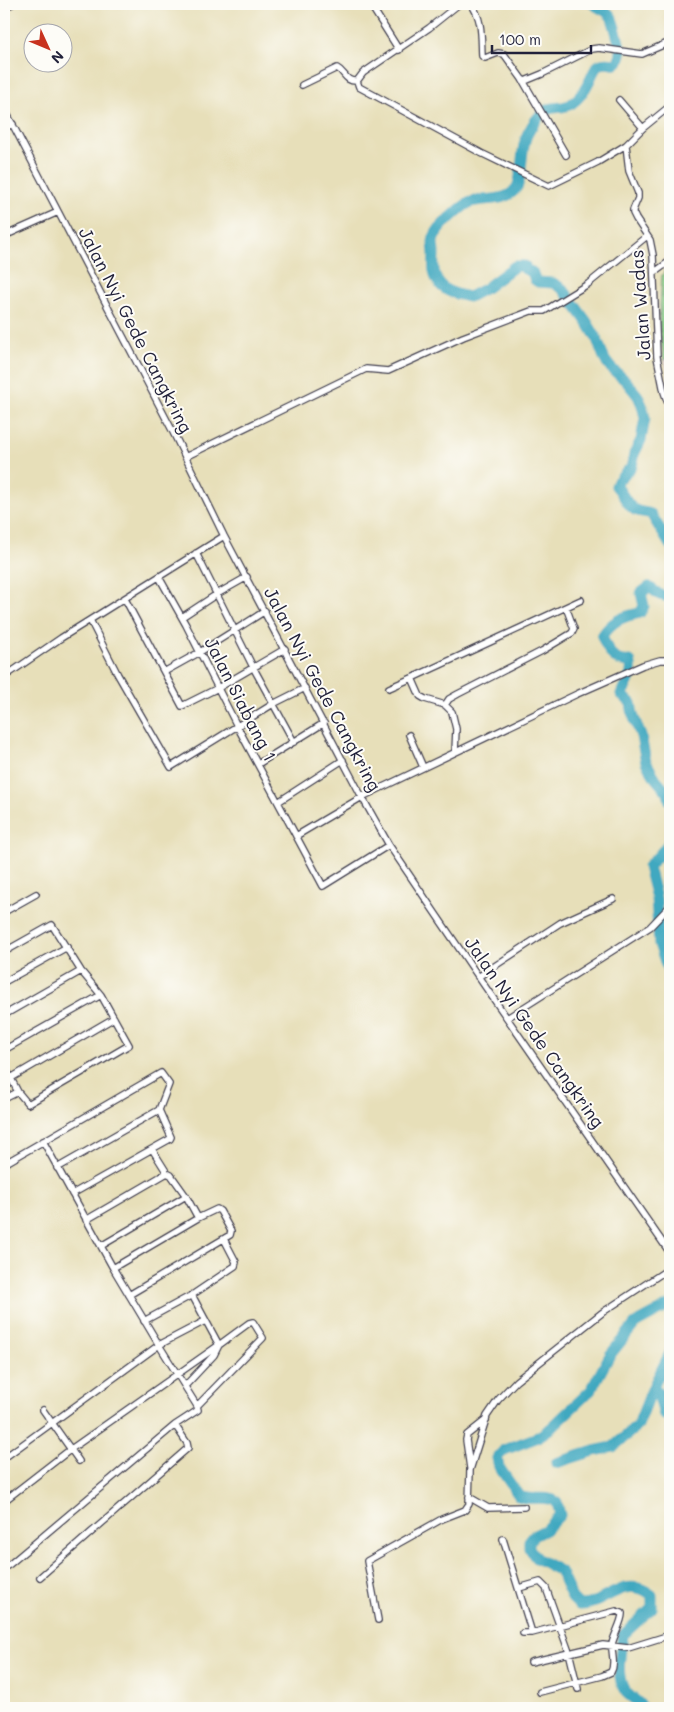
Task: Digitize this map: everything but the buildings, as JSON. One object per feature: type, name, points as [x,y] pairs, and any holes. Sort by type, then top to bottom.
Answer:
[{"type":"street","points":[[4,8],[12,4]]},
{"type":"street","points":[[370,4],[399,50]]},
{"type":"street","points":[[357,81],[363,73],[399,50],[460,4]]},
{"type":"street","points":[[471,4],[478,15],[480,23],[482,55],[485,58],[498,53],[504,54],[522,79],[566,155]]},
{"type":"street","points":[[522,79],[525,81],[529,80],[592,49],[599,48],[642,54],[670,42]]},
{"type":"street","points":[[302,85],[337,68],[340,69],[347,79],[357,81]]},
{"type":"street","points":[[357,81],[359,87],[516,171],[550,186],[626,145],[670,106]]},
{"type":"street","points":[[619,100],[643,128]]},
{"type":"street","name":"Jalan Nyi Gede Cangkring","points":[[4,108],[224,536],[389,845],[478,977],[670,1253]]},
{"type":"street","points":[[4,128],[12,124]]},
{"type":"street","name":"Jalan Wadas","points":[[626,145],[629,171],[638,193],[633,213],[648,236],[653,250],[657,357],[664,392],[670,409]]},
{"type":"street","points":[[4,236],[58,212]]},
{"type":"street","points":[[185,457],[358,372],[366,369],[388,371],[463,337],[531,311],[544,311],[572,296],[648,236]]},
{"type":"street","points":[[655,272],[670,261]]},
{"type":"street","points":[[4,676],[224,536]]},
{"type":"street","points":[[196,553],[253,667],[294,742]]},
{"type":"street","name":"Jalan Siabang 1","points":[[159,577],[182,617],[323,886],[389,845]]},
{"type":"street","points":[[182,617],[247,577]]},
{"type":"street","points":[[125,599],[182,706],[218,688],[285,649]]},
{"type":"street","points":[[390,688],[581,600]]},
{"type":"street","points":[[445,706],[449,700],[458,694],[542,651],[572,633],[574,629],[566,607]]},
{"type":"street","points":[[164,672],[265,611]]},
{"type":"street","points":[[90,620],[118,675],[172,767],[273,704],[305,688]]},
{"type":"street","points":[[296,836],[362,797],[448,755],[650,662],[670,660]]},
{"type":"street","points":[[412,678],[420,696],[450,709],[454,716],[455,752]]},
{"type":"street","points":[[258,764],[324,723]]},
{"type":"street","points":[[409,735],[423,767]]},
{"type":"street","points":[[278,802],[343,760]]},
{"type":"street","points":[[4,912],[36,894]]},
{"type":"street","points":[[478,977],[560,923],[613,899]]},
{"type":"street","points":[[507,1018],[650,927],[670,906]]},
{"type":"street","points":[[4,952],[50,925],[54,927],[81,971],[101,995],[128,1042],[128,1047],[28,1104],[18,1092],[4,1065]]},
{"type":"street","points":[[4,982],[67,947]]},
{"type":"street","points":[[4,1015],[81,971]]},
{"type":"street","points":[[4,1050],[101,995]]},
{"type":"street","points":[[12,1078],[114,1018]]},
{"type":"street","points":[[4,1164],[161,1073],[169,1082],[159,1110],[57,1168]]},
{"type":"street","points":[[4,1099],[18,1092]]},
{"type":"street","points":[[72,1194],[170,1140],[171,1137],[159,1110]]},
{"type":"street","points":[[42,1141],[100,1246],[197,1406]]},
{"type":"street","points":[[152,1149],[167,1173],[171,1175],[186,1196],[198,1218]]},
{"type":"street","points":[[86,1220],[167,1173]]},
{"type":"street","points":[[100,1246],[186,1196]]},
{"type":"street","points":[[113,1268],[198,1218],[218,1209],[231,1231],[230,1235],[129,1295]]},
{"type":"street","points":[[144,1321],[192,1295],[236,1264],[224,1239]]},
{"type":"street","points":[[470,1470],[486,1420],[498,1400],[516,1381],[603,1312],[670,1268]]},
{"type":"street","points":[[192,1295],[219,1345]]},
{"type":"street","points":[[4,1458],[159,1344],[206,1321]]},
{"type":"street","points":[[4,1501],[71,1449],[253,1322],[262,1336],[261,1341],[197,1406],[198,1410],[175,1425],[10,1564],[7,1566],[4,1562]]},
{"type":"street","points":[[184,1386],[214,1355],[219,1345]]},
{"type":"street","points":[[43,1410],[79,1461]]},
{"type":"street","points":[[378,1620],[367,1561],[442,1519],[467,1508],[470,1470],[467,1434],[486,1420]]},
{"type":"street","points":[[40,1577],[188,1448],[187,1443],[175,1425]]},
{"type":"street","points":[[469,1497],[488,1508],[524,1507]]},
{"type":"street","points":[[503,1539],[532,1633]]},
{"type":"street","points":[[519,1588],[540,1582],[546,1588],[569,1652],[578,1690]]},
{"type":"street","points":[[523,1633],[532,1633],[604,1613],[619,1612],[622,1617],[616,1629],[612,1672],[607,1675],[540,1692]]},
{"type":"street","points":[[532,1662],[603,1645],[628,1648],[670,1635]]},
{"type":"shaded area","points":[[670,267],[670,386],[658,325],[662,275]]},
{"type":"green space","points":[[670,267],[670,281],[666,285],[664,295],[666,310],[670,320],[670,357],[664,360],[659,325],[662,275]]},
{"type":"waterway","points":[[593,4],[611,17],[621,51],[619,60],[615,64],[604,63],[598,66],[584,90],[574,102],[566,106],[549,109],[536,120],[525,141],[519,182],[513,192],[496,199],[468,203],[439,228],[433,242],[434,270],[435,277],[443,287],[450,292],[469,297],[486,288],[515,266],[525,266],[525,269],[532,272],[535,280],[538,282],[553,283],[563,289],[596,337],[605,360],[626,381],[638,396],[642,405],[645,418],[641,440],[634,454],[632,466],[618,481],[616,486],[632,508],[651,514],[670,545]]},
{"type":"waterway","points":[[670,597],[660,595],[649,587],[641,593],[644,606],[640,613],[618,620],[602,636],[615,658],[630,661],[630,678],[621,694],[631,703],[633,715],[641,736],[646,762],[656,779],[668,793],[670,801]]},
{"type":"waterway","points":[[670,840],[663,851],[648,867],[656,898],[659,944],[670,976]]},
{"type":"waterway","points":[[642,1708],[625,1691],[622,1685],[619,1671],[620,1656],[623,1635],[652,1608],[652,1595],[642,1589],[632,1587],[614,1592],[597,1601],[579,1605],[572,1598],[560,1571],[536,1558],[529,1548],[529,1541],[533,1536],[545,1530],[560,1515],[557,1502],[548,1499],[519,1496],[499,1467],[497,1458],[504,1450],[538,1437],[551,1428],[591,1390],[610,1355],[635,1324],[670,1305]]},
{"type":"waterway","points":[[556,1463],[613,1447],[638,1425],[653,1387],[670,1353]]},
{"type":"waterway","points":[[653,1387],[658,1393],[664,1415]]}]
